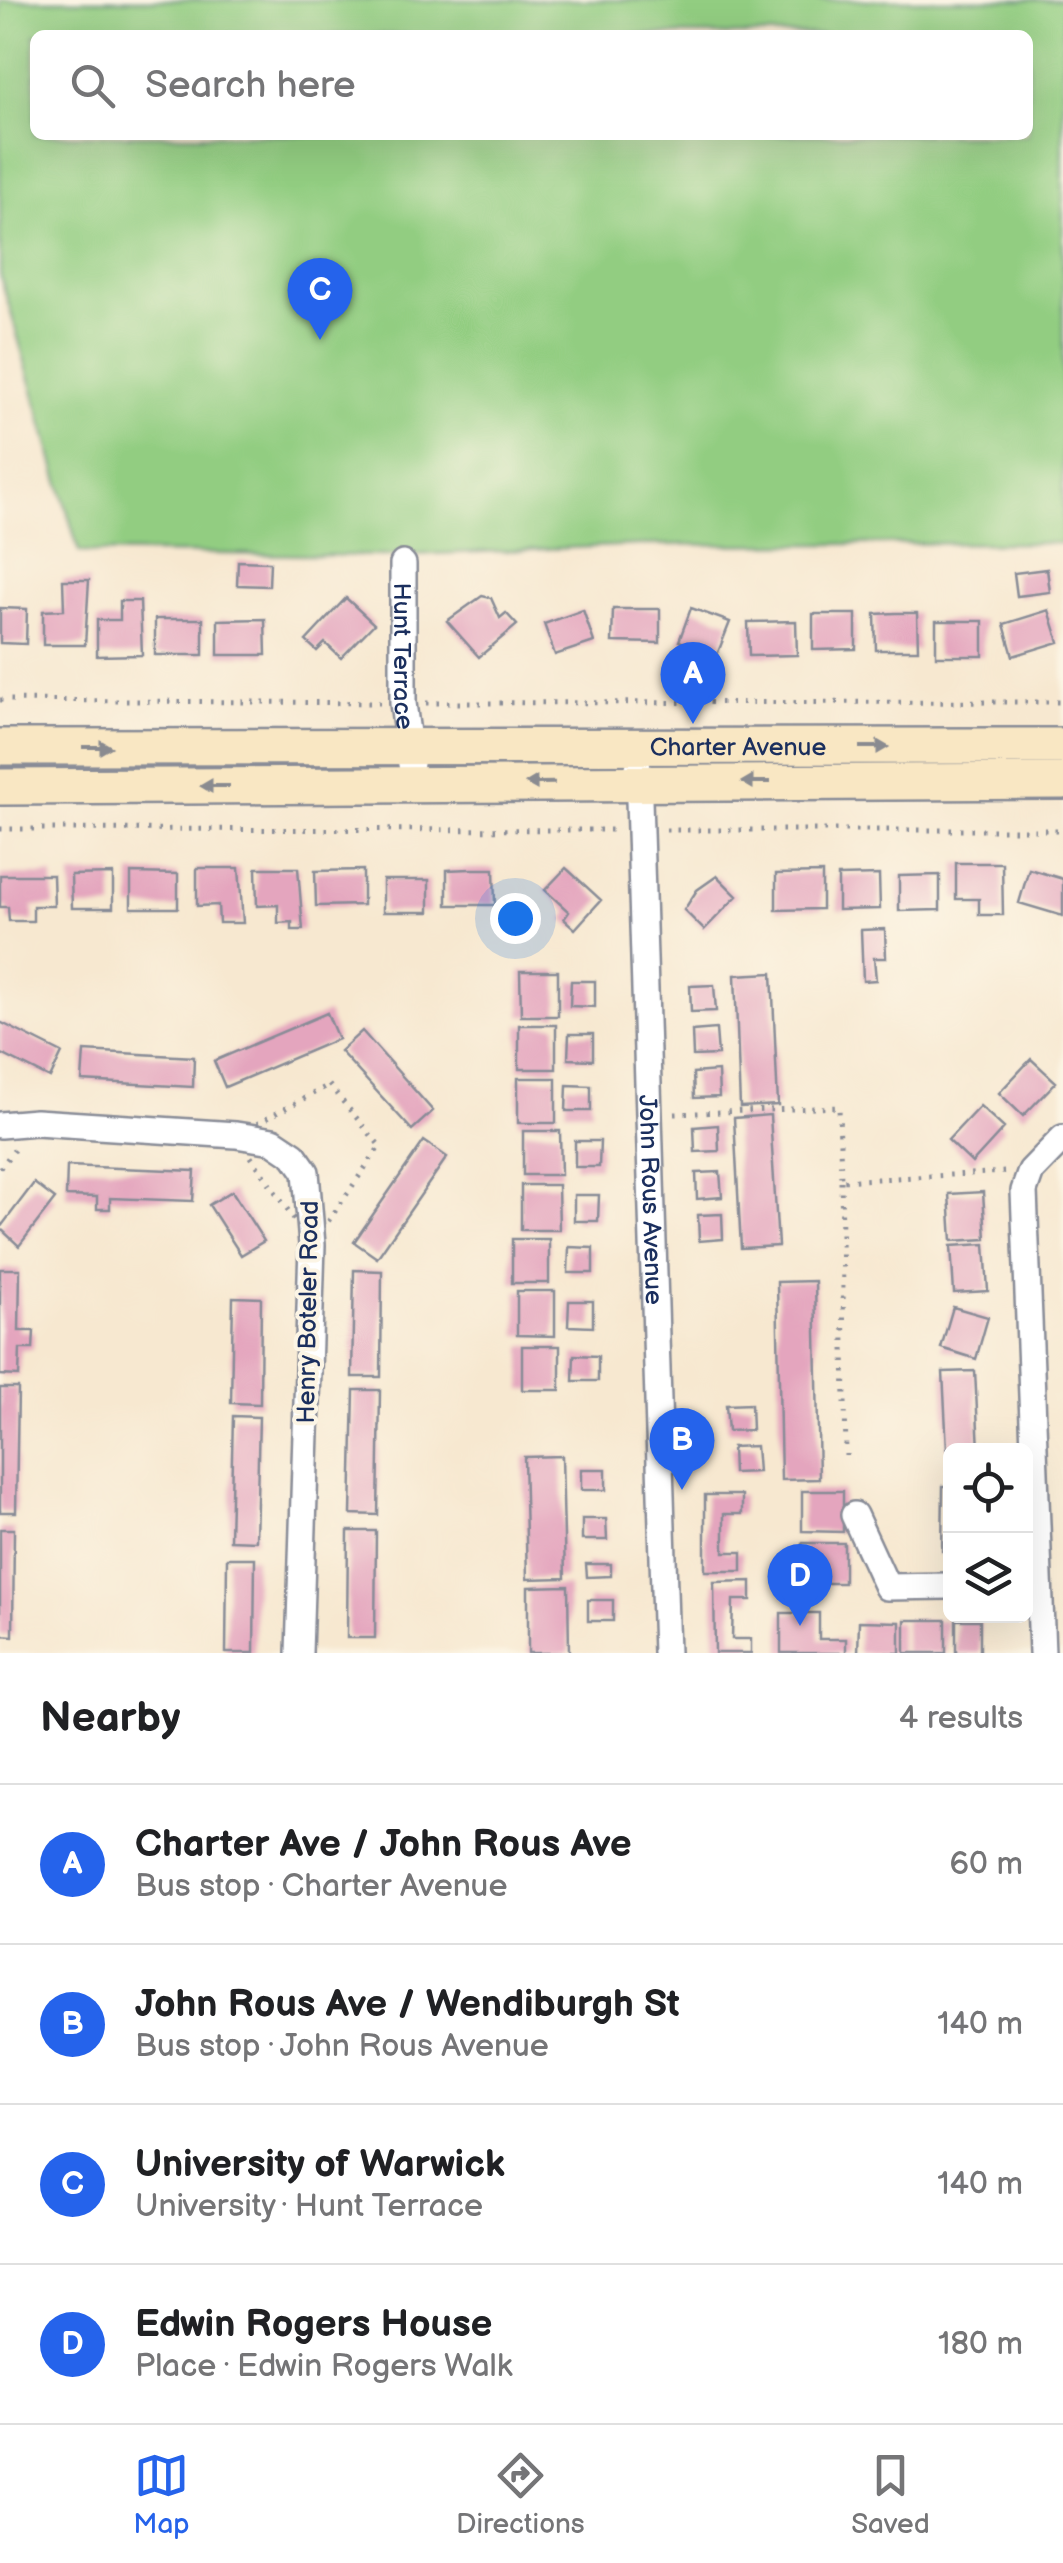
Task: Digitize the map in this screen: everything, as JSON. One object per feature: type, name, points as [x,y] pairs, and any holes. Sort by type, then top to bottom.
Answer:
[{"type":"street","name":"Hunt Terrace","points":[[402,564],[403,703],[410,746]]},
{"type":"street","name":"Charter Avenue","points":[[0,747],[410,746],[637,765],[1063,781]]},
{"type":"street","points":[[410,746],[412,785]]},
{"type":"street","name":"Charter Avenue","points":[[0,787],[412,785],[637,765],[1063,746]]},
{"type":"street","name":"John Rous Avenue","points":[[637,765],[666,1653]]},
{"type":"street","name":"Henry Boteler Road","points":[[0,1125],[36,1122],[236,1135],[273,1142],[294,1155],[306,1172],[312,1246],[299,1653]]},
{"type":"street","points":[[1031,1533],[1024,1192],[1031,1171],[1063,1138]]},
{"type":"street","points":[[854,1514],[887,1587],[943,1586]]},
{"type":"street","points":[[1033,1592],[1042,1653]]},
{"type":"path","points":[[0,700],[1063,702]]},
{"type":"path","points":[[0,829],[1063,830]]},
{"type":"path","points":[[647,1116],[839,1107],[846,1456]]},
{"type":"path","points":[[841,1182],[1031,1171]]},
{"type":"green space","points":[[0,0],[1063,0],[1063,543],[638,545],[386,556],[79,552],[0,274]]},
{"type":"building","points":[[238,561],[270,562],[269,586],[237,585]]},
{"type":"building","points":[[1047,569],[1050,592],[1017,596],[1014,573]]},
{"type":"building","points":[[63,580],[89,580],[85,645],[43,645],[43,611],[64,610]]},
{"type":"building","points":[[482,596],[491,598],[500,618],[506,613],[517,625],[479,657],[447,621]]},
{"type":"building","points":[[346,598],[374,624],[341,658],[325,643],[317,651],[306,641]]},
{"type":"building","points":[[120,601],[140,601],[142,655],[97,656],[97,620],[120,620]]},
{"type":"building","points":[[0,608],[27,609],[26,644],[0,643]]},
{"type":"building","points":[[691,608],[730,622],[717,655],[679,641]]},
{"type":"building","points":[[613,609],[660,609],[660,643],[612,642]]},
{"type":"building","points":[[583,610],[594,642],[555,655],[544,624]]},
{"type":"building","points":[[1049,610],[1059,642],[1013,656],[1004,624]]},
{"type":"building","points":[[917,613],[918,650],[876,650],[875,614]]},
{"type":"building","points":[[813,614],[856,614],[856,649],[813,650]]},
{"type":"building","points":[[155,619],[203,619],[203,655],[155,655]]},
{"type":"building","points":[[265,619],[266,655],[218,655],[218,620]]},
{"type":"building","points":[[796,621],[797,655],[749,656],[748,622]]},
{"type":"building","points":[[936,621],[983,621],[983,656],[936,656]]},
{"type":"building","points":[[956,863],[1002,863],[1003,915],[979,915],[979,899],[956,899]]},
{"type":"building","points":[[197,868],[239,868],[243,923],[219,923],[218,905],[197,906]]},
{"type":"building","points":[[256,868],[298,868],[303,930],[292,930],[292,922],[278,923],[278,905],[257,906]]},
{"type":"building","points":[[566,868],[601,900],[575,929],[564,919],[569,912],[545,890]]},
{"type":"building","points":[[494,869],[495,905],[447,905],[447,870]]},
{"type":"building","points":[[1029,869],[1063,879],[1063,916],[1019,903]]},
{"type":"building","points":[[363,870],[363,905],[316,906],[315,871]]},
{"type":"building","points":[[131,873],[178,874],[178,908],[131,908]]},
{"type":"building","points":[[822,873],[822,909],[776,910],[776,874]]},
{"type":"building","points":[[113,874],[113,908],[72,908],[71,875]]},
{"type":"building","points":[[0,875],[53,875],[54,906],[33,906],[33,921],[9,921],[8,907],[0,907]]},
{"type":"building","points":[[879,875],[880,909],[838,910],[838,876]]},
{"type":"building","points":[[940,875],[940,910],[899,911],[899,876]]},
{"type":"building","points":[[717,876],[737,896],[704,930],[684,910],[697,890]]},
{"type":"building","points":[[383,880],[429,880],[429,912],[383,912]]},
{"type":"building","points":[[885,929],[886,958],[874,958],[876,980],[863,981],[861,930]]},
{"type":"building","points":[[520,971],[558,971],[558,1016],[521,1016]]},
{"type":"building","points":[[772,973],[778,1105],[740,1107],[735,975]]},
{"type":"building","points":[[571,981],[595,981],[595,1007],[570,1006]]},
{"type":"building","points":[[714,985],[716,1011],[691,1012],[690,986]]},
{"type":"building","points":[[327,1013],[338,1039],[225,1087],[214,1061]]},
{"type":"building","points":[[0,1022],[62,1053],[50,1078],[0,1053]]},
{"type":"building","points":[[519,1025],[556,1025],[556,1069],[519,1069]]},
{"type":"building","points":[[716,1029],[718,1055],[693,1056],[692,1031]]},
{"type":"building","points":[[362,1031],[433,1111],[412,1130],[340,1051]]},
{"type":"building","points":[[569,1034],[593,1034],[593,1060],[568,1059]]},
{"type":"building","points":[[84,1051],[194,1057],[193,1087],[82,1081]]},
{"type":"building","points":[[1031,1059],[1056,1082],[1023,1116],[999,1093]]},
{"type":"building","points":[[718,1071],[719,1097],[694,1098],[693,1073]]},
{"type":"building","points":[[518,1078],[556,1078],[556,1123],[518,1123]]},
{"type":"building","points":[[567,1085],[591,1086],[591,1111],[566,1111]]},
{"type":"building","points":[[980,1106],[1004,1128],[972,1163],[948,1140]]},
{"type":"building","points":[[770,1115],[778,1246],[741,1248],[734,1118]]},
{"type":"building","points":[[718,1125],[719,1151],[695,1152],[694,1127]]},
{"type":"building","points":[[523,1131],[560,1131],[561,1175],[523,1175]]},
{"type":"building","points":[[424,1141],[447,1157],[377,1258],[354,1242]]},
{"type":"building","points":[[575,1141],[600,1141],[599,1167],[575,1167]]},
{"type":"building","points":[[67,1166],[195,1171],[193,1201],[110,1198],[110,1209],[97,1209],[97,1197],[66,1196]]},
{"type":"building","points":[[720,1172],[722,1197],[697,1199],[696,1173]]},
{"type":"building","points":[[34,1183],[55,1199],[19,1246],[0,1228]]},
{"type":"building","points":[[521,1185],[558,1185],[559,1230],[521,1230]]},
{"type":"building","points":[[232,1191],[264,1241],[241,1255],[209,1205]]},
{"type":"building","points":[[983,1192],[986,1239],[952,1241],[949,1194]]},
{"type":"building","points":[[574,1195],[599,1195],[598,1221],[574,1221]]},
{"type":"building","points":[[722,1214],[723,1239],[699,1241],[698,1215]]},
{"type":"building","points":[[512,1239],[549,1239],[549,1283],[512,1283]]},
{"type":"building","points":[[985,1244],[988,1291],[954,1293],[951,1246]]},
{"type":"building","points":[[569,1247],[593,1248],[593,1273],[568,1273]]},
{"type":"building","points":[[0,1269],[20,1269],[19,1331],[34,1331],[33,1349],[20,1349],[19,1376],[0,1375]]},
{"type":"building","points":[[354,1270],[382,1271],[381,1377],[352,1377]]},
{"type":"building","points":[[815,1281],[819,1479],[781,1480],[777,1282]]},
{"type":"building","points":[[517,1291],[555,1291],[555,1336],[517,1335]]},
{"type":"building","points":[[233,1297],[261,1298],[260,1404],[231,1403]]},
{"type":"building","points":[[569,1301],[593,1301],[593,1327],[568,1326]]},
{"type":"building","points":[[953,1307],[988,1317],[976,1359],[941,1348]]},
{"type":"building","points":[[522,1346],[560,1346],[560,1390],[522,1390]]},
{"type":"building","points":[[574,1355],[598,1356],[598,1381],[573,1381]]},
{"type":"building","points":[[975,1371],[979,1443],[947,1443],[943,1372]]},
{"type":"building","points":[[0,1388],[18,1388],[16,1512],[0,1512]]},
{"type":"building","points":[[354,1390],[380,1390],[378,1515],[351,1514]]},
{"type":"building","points":[[751,1404],[752,1430],[728,1431],[726,1405]]},
{"type":"building","points":[[233,1416],[259,1417],[256,1541],[230,1540]]},
{"type":"building","points":[[756,1446],[758,1472],[733,1473],[732,1447]]},
{"type":"building","points":[[562,1456],[565,1578],[527,1579],[524,1457]]},
{"type":"building","points":[[581,1469],[606,1469],[606,1490],[581,1490]]},
{"type":"building","points":[[802,1491],[843,1491],[843,1532],[802,1531]]},
{"type":"building","points":[[705,1495],[742,1495],[742,1514],[724,1514],[724,1552],[742,1552],[742,1571],[705,1571]]},
{"type":"building","points":[[582,1519],[606,1519],[607,1540],[582,1540]]},
{"type":"building","points":[[0,1529],[14,1529],[13,1636],[0,1635]]},
{"type":"building","points":[[348,1531],[376,1531],[375,1638],[347,1638]]},
{"type":"building","points":[[802,1543],[844,1543],[844,1583],[802,1583]]},
{"type":"building","points":[[227,1558],[255,1558],[254,1653],[226,1653]]},
{"type":"building","points":[[586,1564],[611,1564],[611,1576],[587,1577]]},
{"type":"building","points":[[751,1581],[751,1600],[733,1600],[732,1639],[751,1639],[751,1653],[715,1653],[714,1582]]},
{"type":"building","points":[[568,1586],[569,1653],[528,1653],[528,1587]]},
{"type":"building","points":[[588,1600],[613,1600],[613,1621],[588,1621]]},
{"type":"building","points":[[781,1613],[819,1613],[819,1639],[846,1639],[846,1653],[781,1653]]},
{"type":"building","points":[[905,1620],[946,1623],[946,1653],[905,1653]]},
{"type":"building","points":[[859,1621],[900,1622],[900,1653],[858,1653]]},
{"type":"building","points":[[956,1623],[980,1623],[980,1653],[956,1653]]},
{"type":"place","name":"University of Warwick","points":[[320,340]]},
{"type":"place","name":"Charter Ave / John Rous Ave","points":[[693,724]]},
{"type":"place","name":"John Rous Ave / Wendiburgh St","points":[[682,1490]]},
{"type":"place","name":"Edwin Rogers House","points":[[800,1626]]}]
